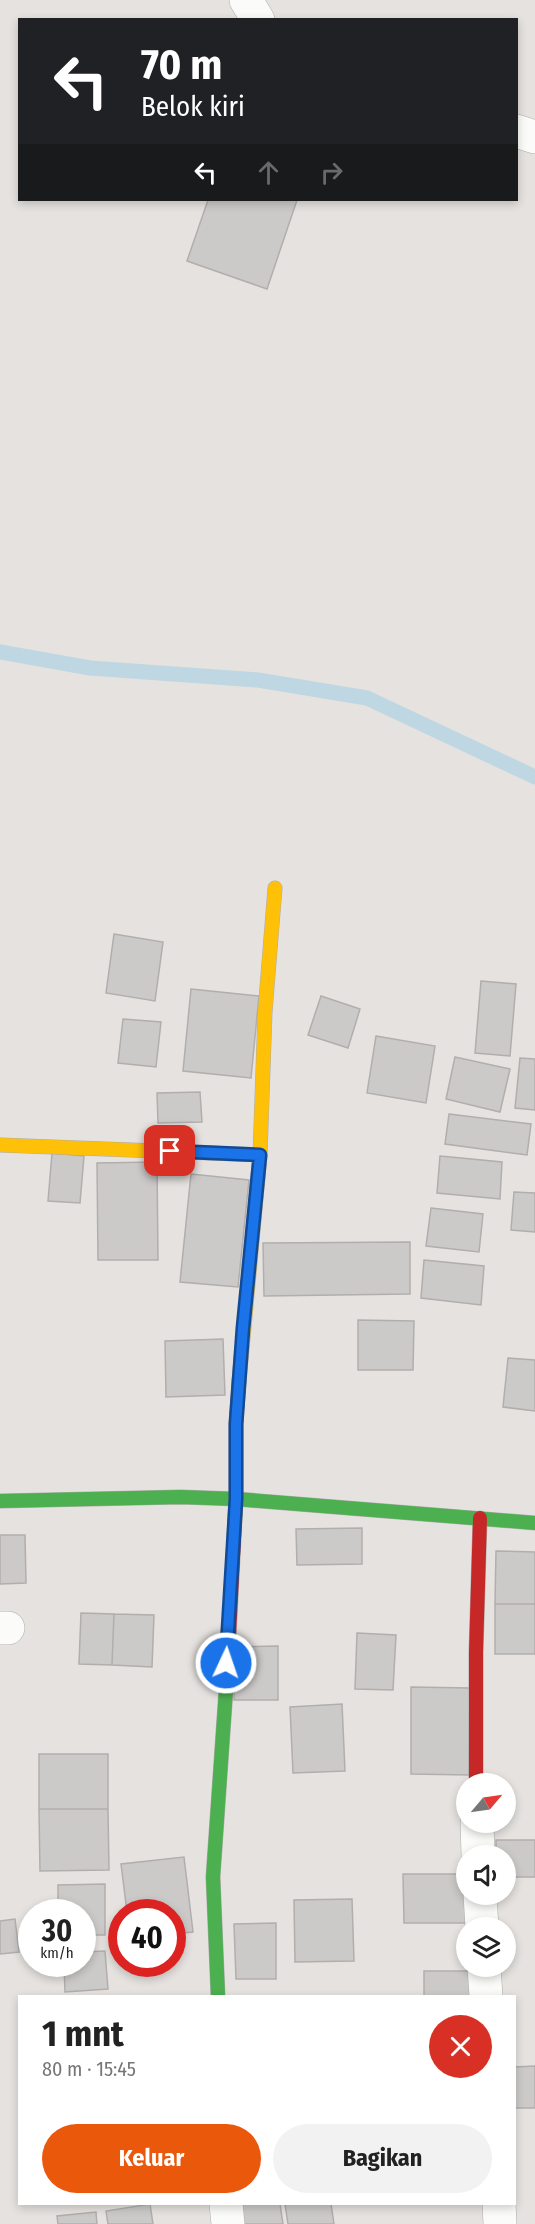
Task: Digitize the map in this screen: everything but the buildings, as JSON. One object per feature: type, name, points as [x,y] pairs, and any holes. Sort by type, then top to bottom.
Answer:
[{"type":"street","points":[[246,0],[257,18]]},
{"type":"street","points":[[518,132],[535,136]]},
{"type":"street","points":[[218,1995],[213,1877],[236,1499],[236,1424],[260,1155],[265,1012],[275,888]]},
{"type":"street","points":[[0,1145],[260,1155]]},
{"type":"street","points":[[0,1501],[181,1497],[236,1499],[535,1523]]},
{"type":"street","points":[[476,1773],[476,1652],[480,1518]]},
{"type":"street","points":[[485,1977],[486,1995]]},
{"type":"street","points":[[226,2205],[228,2224]]},
{"type":"street","points":[[499,2205],[500,2224]]},
{"type":"waterway","points":[[0,652],[90,668],[258,680],[367,698],[535,777]]},
{"type":"traffic: fast","points":[[0,1501],[181,1497],[236,1499],[535,1523]]},
{"type":"traffic: fast","points":[[218,1995],[213,1877],[227,1675]]},
{"type":"traffic: slow","points":[[260,1155],[265,1012],[275,888]]},
{"type":"traffic: slow","points":[[0,1145],[260,1155],[239,1381]]},
{"type":"traffic: jam","points":[[227,1675],[236,1499],[236,1423],[239,1381]]},
{"type":"traffic: jam","points":[[476,1773],[476,1652],[480,1518]]},
{"type":"route","points":[[170,1151],[260,1155],[236,1424],[236,1499],[226,1663]]}]
